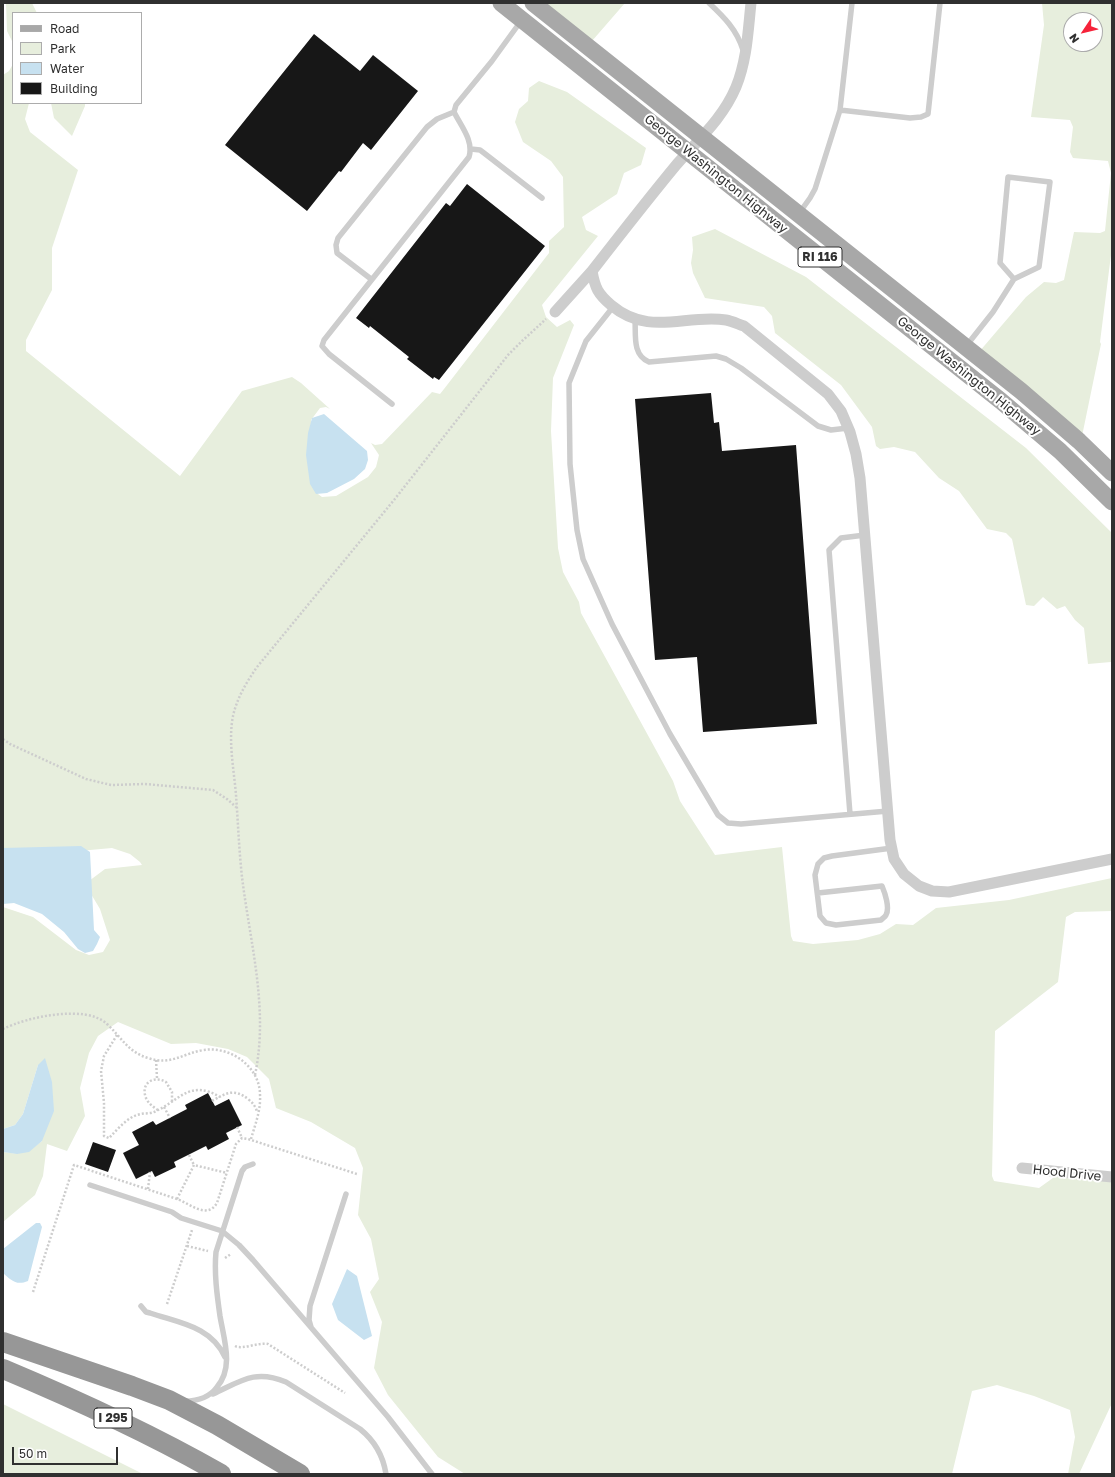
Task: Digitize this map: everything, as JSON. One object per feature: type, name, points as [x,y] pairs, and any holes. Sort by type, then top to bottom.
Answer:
[{"type":"highway","points":[[3,1342],[154,1394],[210,1422],[300,1474]]},
{"type":"highway","name":"I 295","points":[[3,1368],[122,1422],[221,1474]]},
{"type":"main road","name":"George Washington Highway","points":[[501,3],[1022,418],[1078,468],[1112,502]]},
{"type":"main road","name":"George Washington Highway","points":[[534,4],[966,347],[1055,420],[1112,473]]},
{"type":"main road","points":[[522,20],[534,4]]},
{"type":"street","points":[[555,312],[592,271],[688,152],[718,119],[731,97],[745,56],[751,3]]},
{"type":"street","points":[[592,271],[594,286],[606,300],[617,310],[635,319],[656,323],[720,319],[728,320],[744,326],[828,394],[841,411],[856,454],[860,478],[892,848],[894,858],[904,874],[918,886],[932,891],[949,892],[1112,859]]},
{"type":"street","name":"Hood Drive","points":[[1022,1168],[1112,1177]]},
{"type":"lane","points":[[709,3],[728,21],[741,43],[745,56]]},
{"type":"lane","points":[[799,214],[814,189],[840,110],[852,3]]},
{"type":"lane","points":[[840,110],[910,118],[921,117],[928,114],[940,3]]},
{"type":"lane","points":[[392,404],[329,354],[322,346],[326,335],[469,157],[471,149],[469,141],[454,112],[456,104],[492,61],[522,20]]},
{"type":"lane","points":[[372,279],[338,253],[336,245],[338,238],[428,127],[437,119],[454,112]]},
{"type":"lane","points":[[471,149],[480,150],[542,198]]},
{"type":"lane","points":[[966,347],[993,312],[1014,279],[1039,267],[1050,182],[1008,177],[1000,263],[1014,279]]},
{"type":"lane","points":[[613,306],[586,341],[569,383],[570,464],[577,530],[583,559],[612,624],[670,734],[718,815],[728,823],[741,824],[888,811]]},
{"type":"lane","points":[[635,319],[637,352],[642,359],[649,362],[716,356],[726,359],[741,368],[818,426],[831,430],[848,428]]},
{"type":"lane","points":[[850,814],[829,550],[841,538],[865,535]]},
{"type":"lane","points":[[818,893],[882,886],[885,894],[887,910],[886,915],[881,920],[836,925],[826,923],[820,916],[815,875],[818,864],[824,858],[892,848]]},
{"type":"lane","points":[[207,1397],[214,1391],[223,1378],[227,1363],[215,1269],[216,1252],[242,1171],[245,1167],[253,1164]]},
{"type":"lane","points":[[90,1185],[172,1212],[182,1218],[222,1231],[239,1245],[388,1417],[432,1474]]},
{"type":"lane","points":[[314,1332],[309,1320],[310,1306],[346,1194]]},
{"type":"lane","points":[[142,1306],[146,1312],[203,1331],[219,1346],[227,1363]]},
{"type":"lane","points":[[154,1394],[180,1401],[193,1401],[207,1397],[234,1383],[254,1376],[275,1377],[286,1382],[368,1435],[382,1455],[386,1474]]},
{"type":"path","points":[[255,1075],[260,1054],[261,1031],[250,929],[242,877],[237,808],[232,732],[233,717],[238,700],[245,685],[257,668],[348,553],[394,500],[508,355],[536,327],[555,312]]},
{"type":"path","points":[[3,739],[10,744],[86,779],[111,785],[145,784],[213,790],[237,808]]},
{"type":"path","points":[[3,1029],[20,1022],[50,1015],[80,1013],[101,1019],[134,1052],[148,1058],[156,1060],[176,1060],[197,1052],[219,1050],[239,1057],[255,1075],[260,1089],[261,1097],[258,1115],[251,1140]]},
{"type":"path","points":[[117,1035],[104,1056],[101,1070],[104,1103],[104,1136],[109,1138],[126,1122],[135,1116],[152,1113],[172,1103],[184,1093],[194,1090],[206,1091],[220,1097]]},
{"type":"path","points":[[156,1060],[157,1078]]},
{"type":"path","points":[[158,1110],[146,1099],[145,1088],[152,1080],[157,1078],[166,1082],[170,1086],[172,1092],[172,1103]]},
{"type":"path","points":[[212,1101],[231,1092],[240,1093],[255,1106],[258,1115]]},
{"type":"path","points":[[164,1107],[170,1118]]},
{"type":"path","points":[[237,1127],[242,1138]]},
{"type":"path","points":[[242,1138],[357,1174]]},
{"type":"path","points":[[33,1292],[74,1165],[177,1198],[199,1209],[208,1210],[215,1207],[236,1144],[242,1138]]},
{"type":"path","points":[[189,1155],[194,1165],[227,1173]]},
{"type":"path","points":[[177,1198],[194,1165]]},
{"type":"path","points":[[148,1189],[150,1172]]},
{"type":"path","points":[[168,1304],[199,1209]]},
{"type":"path","points":[[224,1261],[225,1258],[231,1254]]},
{"type":"path","points":[[234,1344],[237,1348],[260,1343],[268,1344],[345,1393]]},
{"type":"green space","points":[[6,3],[32,3],[36,12],[12,12],[12,41],[7,31]]},
{"type":"green space","points":[[543,3],[625,3],[592,41]]},
{"type":"green space","points":[[1042,3],[1112,3],[1112,247],[1100,342],[1101,344],[1081,441],[979,352],[1026,297],[1044,282],[1056,283],[1064,280],[1074,232],[1100,233],[1105,231],[1111,173],[1108,161],[1073,158],[1070,152],[1073,127],[1070,120],[1031,117],[1044,25]]},
{"type":"green space","points":[[12,66],[12,104],[29,104],[25,119],[30,132],[78,170],[52,248],[52,290],[26,340],[26,351],[180,476],[242,391],[292,377],[301,383],[330,409],[326,407],[320,408],[311,420],[311,470],[318,494],[322,497],[336,496],[368,477],[376,467],[379,455],[371,443],[375,445],[382,444],[432,392],[440,394],[549,253],[549,241],[564,227],[563,177],[551,161],[523,142],[515,122],[519,109],[528,101],[529,88],[539,81],[567,92],[646,148],[641,165],[624,173],[617,194],[582,217],[586,230],[598,236],[542,305],[546,317],[557,327],[570,320],[574,325],[553,378],[551,431],[558,548],[563,572],[579,602],[581,613],[673,781],[680,801],[715,855],[782,847],[791,936],[793,941],[813,944],[858,940],[880,934],[896,924],[913,925],[936,908],[1009,900],[1112,878],[1112,911],[1075,912],[1066,917],[1058,982],[995,1031],[992,1176],[994,1181],[1039,1188],[1064,1170],[1112,1175],[1112,1403],[1079,1474],[1068,1474],[1075,1437],[1070,1410],[1034,1396],[997,1385],[972,1391],[952,1474],[465,1474],[438,1457],[388,1395],[374,1368],[382,1322],[370,1292],[379,1279],[371,1239],[358,1215],[363,1168],[355,1148],[311,1122],[276,1108],[269,1079],[247,1057],[228,1049],[196,1043],[171,1044],[118,1022],[98,1036],[89,1053],[80,1088],[85,1116],[67,1151],[47,1144],[43,1176],[35,1195],[3,1222],[3,1152],[20,1153],[28,1151],[42,1141],[38,1065],[23,1114],[15,1125],[3,1129],[3,907],[33,917],[76,950],[89,955],[103,952],[110,940],[100,909],[85,884],[105,869],[142,865],[130,854],[112,848],[79,851],[3,849],[3,75],[9,71]]},
{"type":"green space","points":[[51,104],[85,104],[72,136],[54,118]]},
{"type":"green space","points":[[715,229],[806,277],[1026,448],[1112,533],[1112,663],[1088,664],[1084,628],[1075,620],[1065,606],[1057,609],[1043,597],[1034,606],[1026,605],[1012,539],[1006,533],[987,529],[959,491],[939,478],[915,452],[894,447],[880,449],[876,446],[872,427],[841,385],[775,333],[772,316],[764,307],[705,298],[693,273],[691,263],[693,250],[692,237]]},
{"type":"green space","points":[[3,1404],[143,1474],[3,1474]]},
{"type":"water","points":[[324,414],[367,451],[368,460],[365,469],[354,479],[327,493],[316,494],[310,484],[306,455],[308,433],[312,418]]},
{"type":"water","points":[[81,846],[90,852],[94,930],[100,937],[93,951],[85,953],[78,949],[64,932],[42,914],[14,903],[3,904],[3,848]]},
{"type":"water","points":[[45,1058],[52,1082],[54,1111],[42,1141],[29,1152],[17,1154],[3,1152],[3,1129],[15,1125],[23,1114],[38,1065]]},
{"type":"water","points":[[36,1223],[40,1223],[42,1227],[28,1281],[20,1283],[14,1282],[3,1273],[3,1249]]},
{"type":"water","points":[[347,1269],[357,1276],[372,1336],[364,1340],[338,1320],[332,1304]]},
{"type":"building","points":[[314,34],[360,71],[373,55],[418,91],[371,150],[363,143],[341,172],[339,171],[307,211],[225,145]]},
{"type":"building","points":[[467,184],[545,246],[439,380],[434,377],[433,379],[407,359],[409,357],[370,326],[369,328],[356,318],[446,203],[450,206]]},
{"type":"building","points":[[711,393],[714,423],[719,422],[722,451],[796,445],[817,724],[703,732],[697,657],[655,660],[635,399]]},
{"type":"building","points":[[208,1093],[215,1106],[229,1099],[242,1125],[226,1133],[229,1139],[208,1150],[206,1146],[174,1162],[176,1167],[155,1177],[152,1171],[136,1179],[123,1153],[139,1145],[132,1132],[153,1121],[156,1125],[187,1109],[185,1105]]},
{"type":"building","points":[[93,1142],[116,1150],[108,1172],[85,1164]]}]
